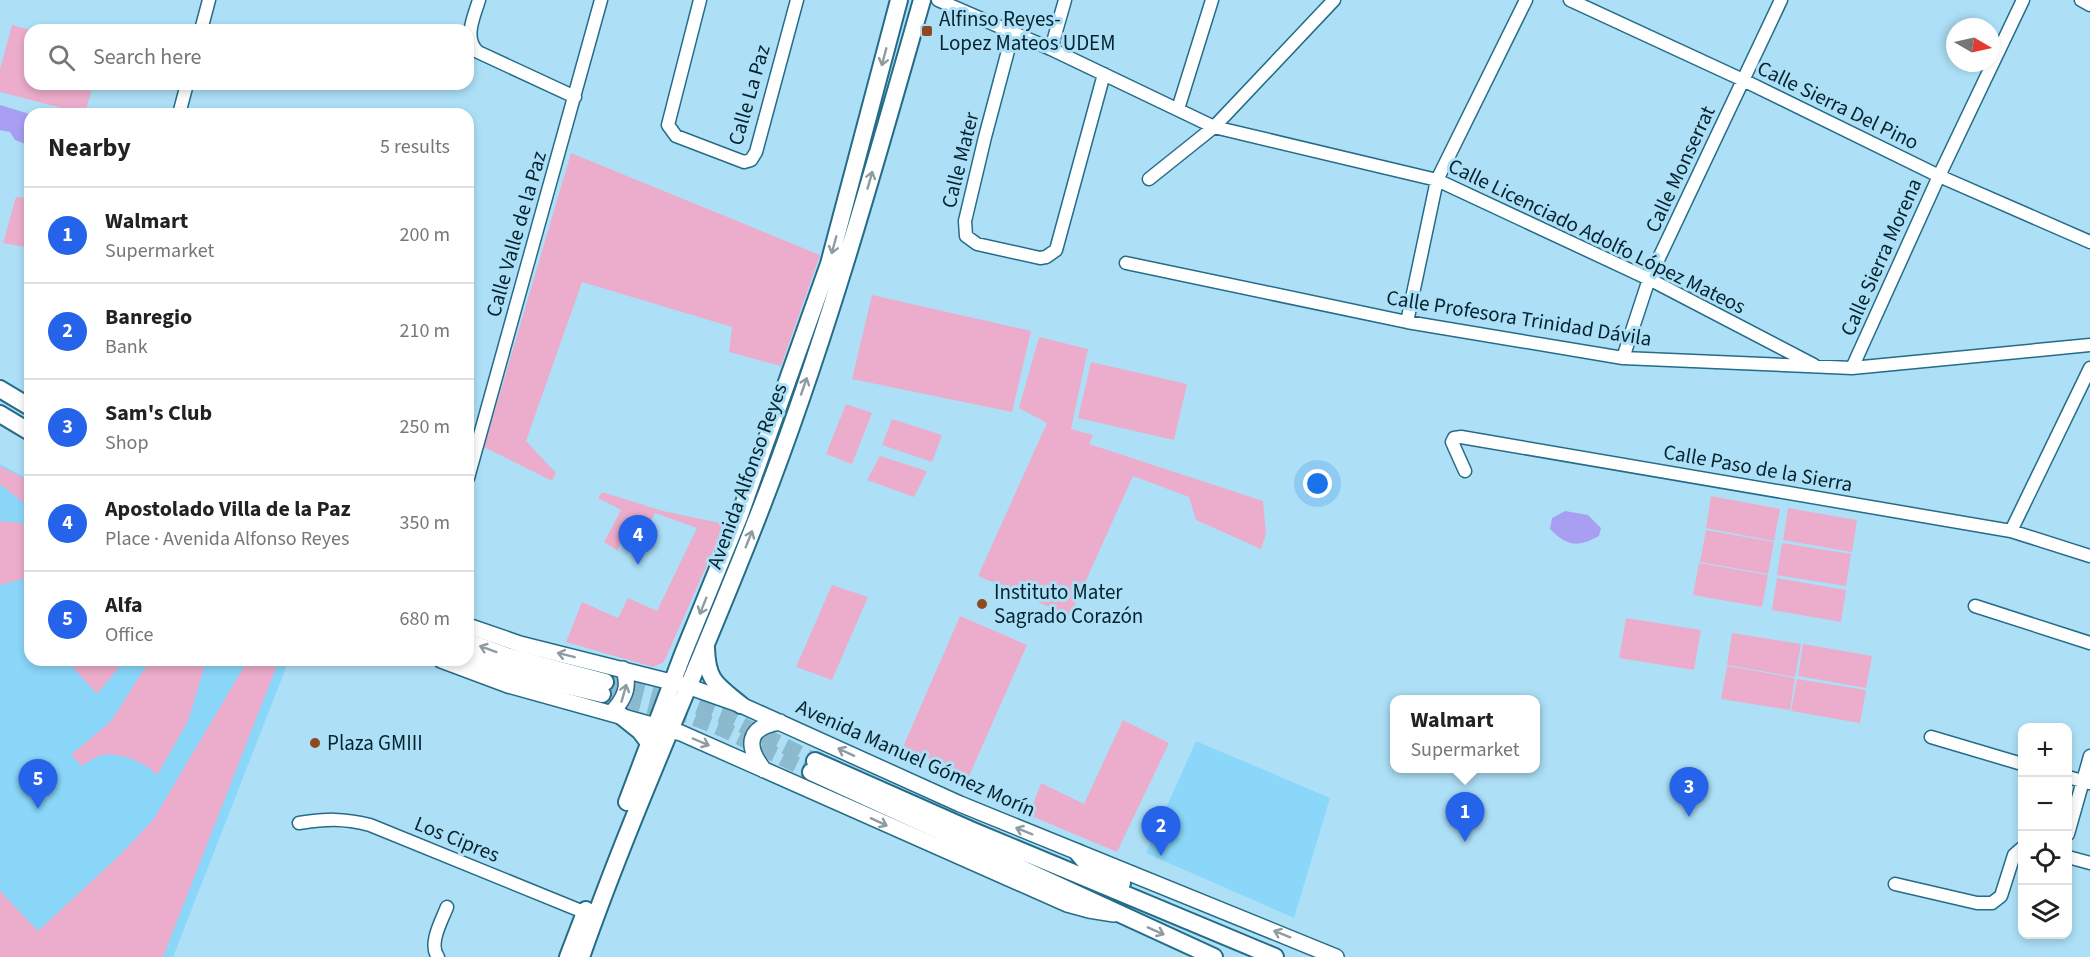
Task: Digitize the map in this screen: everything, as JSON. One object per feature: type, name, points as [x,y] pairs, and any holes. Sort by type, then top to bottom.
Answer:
[{"type":"main road","name":"Avenida Alfonso Reyes","points":[[568,957],[590,914],[680,685],[829,264],[899,0]]},
{"type":"main road","name":"Avenida Alfonso Reyes","points":[[680,685],[706,646],[757,520],[844,270],[922,0]]},
{"type":"main road","points":[[0,389],[24,403]]},
{"type":"main road","points":[[0,414],[24,428]]},
{"type":"main road","points":[[474,644],[604,688],[530,677],[474,658]]},
{"type":"main road","points":[[706,646],[710,675],[741,705]]},
{"type":"main road","points":[[615,714],[640,731],[650,744]]},
{"type":"main road","name":"Avenida Alfonso Reyes","points":[[581,957],[590,914],[650,744],[663,727]]},
{"type":"main road","name":"Avenida Manuel Gómez Morín","points":[[1214,957],[1123,916],[813,766],[1275,957]]},
{"type":"main road","points":[[1078,853],[1089,866],[1139,892],[1156,908]]},
{"type":"street","points":[[203,24],[209,0]]},
{"type":"street","points":[[473,24],[479,0]]},
{"type":"street","name":"Calle Valle de la Paz","points":[[474,457],[601,0]]},
{"type":"street","name":"Calle La Paz","points":[[700,0],[668,124],[676,136],[744,162],[752,160],[756,152],[797,0]]},
{"type":"street","name":"Calle Licenciado Adolfo López Mateos","points":[[938,0],[1051,49],[1214,127],[1437,180],[1649,279],[1817,367]]},
{"type":"street","points":[[1051,49],[1065,0]]},
{"type":"street","points":[[1178,109],[1212,0]]},
{"type":"street","points":[[1149,179],[1214,127],[1334,0]]},
{"type":"street","points":[[1407,322],[1437,180],[1526,0]]},
{"type":"street","name":"Calle Sierra Del Pino","points":[[1570,0],[1743,80],[1939,176],[2090,242]]},
{"type":"street","name":"Calle Monserrat","points":[[1623,358],[1649,279],[1781,0]]},
{"type":"street","name":"Calle Sierra Morena","points":[[1852,368],[1939,176],[2023,0]]},
{"type":"street","points":[[2080,0],[2090,5]]},
{"type":"street","name":"Calle Mater","points":[[1013,32],[965,221],[966,236],[978,244],[1040,258],[1056,250],[1104,74]]},
{"type":"street","points":[[474,48],[478,52],[575,97]]},
{"type":"street","points":[[181,108],[185,90]]},
{"type":"street","name":"Calle Profesora Trinidad Dávila","points":[[1126,263],[1407,322],[1623,358],[1852,368],[2090,345]]},
{"type":"street","points":[[2011,531],[2090,368]]},
{"type":"street","name":"Calle Paso de la Sierra","points":[[1465,471],[1452,442],[1454,438],[1461,437],[2011,531],[2090,556]]},
{"type":"street","points":[[1975,606],[2090,644]]},
{"type":"street","name":"Avenida Manuel Gómez Morín","points":[[474,628],[520,644],[623,669],[741,705],[960,804],[1336,957]]},
{"type":"street","name":"Avenida Manuel Gómez Morín","points":[[457,666],[508,685],[663,727],[1067,904],[1123,916]]},
{"type":"street","points":[[615,714],[625,693],[627,677],[623,669]]},
{"type":"street","points":[[764,770],[754,758],[752,742],[764,725],[780,722]]},
{"type":"street","points":[[1931,737],[2018,763]]},
{"type":"street","points":[[2068,831],[2086,782],[2090,756]]},
{"type":"street","name":"Los Cipres","points":[[299,823],[330,818],[348,819],[370,825],[590,914]]},
{"type":"street","points":[[1895,884],[1977,903],[1992,903],[2001,896],[2014,855],[2018,852]]},
{"type":"street","points":[[2072,858],[2090,863]]},
{"type":"street","points":[[438,957],[435,954],[434,945],[447,907]]},
{"type":"shaded area","points":[[12,25],[24,28],[24,90],[91,90],[87,108],[62,108],[0,92],[0,69]]},
{"type":"shaded area","points":[[0,105],[24,112],[24,143],[15,140],[10,132],[0,130]]},
{"type":"shaded area","points":[[571,153],[820,255],[781,366],[729,352],[732,327],[582,282],[526,441],[556,473],[552,481],[484,447]]},
{"type":"shaded area","points":[[16,197],[24,198],[24,247],[3,243]]},
{"type":"shaded area","points":[[872,295],[1031,331],[1012,412],[852,379]]},
{"type":"shaded area","points":[[1039,337],[1088,349],[1071,429],[1093,435],[1089,444],[1263,501],[1266,534],[1261,549],[1196,520],[1189,497],[1133,476],[1070,616],[978,576],[1047,423],[1019,408]]},
{"type":"shaded area","points":[[1091,362],[1187,384],[1174,440],[1078,418]]},
{"type":"shaded area","points":[[846,404],[872,413],[852,464],[826,454]]},
{"type":"shaded area","points":[[892,419],[942,435],[932,462],[882,445]]},
{"type":"shaded area","points":[[880,456],[927,471],[914,497],[867,480]]},
{"type":"shaded area","points":[[0,464],[24,477],[24,666],[287,666],[173,957],[0,957]]},
{"type":"shaded area","points":[[0,466],[24,478],[24,503],[0,484]]},
{"type":"shaded area","points":[[602,492],[663,511],[725,524],[664,662],[653,667],[566,642],[582,602],[618,618],[628,598],[657,611],[697,528],[655,513],[638,548],[621,540],[618,551],[604,542],[621,510],[598,498]]},
{"type":"shaded area","points":[[1711,496],[1780,509],[1774,541],[1706,528]]},
{"type":"shaded area","points":[[1788,508],[1857,520],[1852,552],[1783,540]]},
{"type":"shaded area","points":[[1565,511],[1588,515],[1601,528],[1599,536],[1578,544],[1562,539],[1550,529],[1552,518]]},
{"type":"shaded area","points":[[0,521],[22,523],[24,526],[24,579],[0,585]]},
{"type":"shaded area","points":[[1706,530],[1774,542],[1768,574],[1700,562]]},
{"type":"shaded area","points":[[1782,543],[1851,554],[1846,586],[1777,575]]},
{"type":"shaded area","points":[[1699,563],[1768,575],[1762,607],[1693,595]]},
{"type":"shaded area","points":[[1777,578],[1846,590],[1841,622],[1772,610]]},
{"type":"shaded area","points":[[832,585],[868,597],[832,680],[796,667]]},
{"type":"shaded area","points":[[960,616],[1027,645],[969,776],[903,747]]},
{"type":"shaded area","points":[[1626,618],[1701,630],[1694,670],[1619,658]]},
{"type":"shaded area","points":[[1732,633],[1801,644],[1795,677],[1727,665]]},
{"type":"shaded area","points":[[1803,644],[1872,656],[1866,688],[1798,676]]},
{"type":"shaded area","points":[[71,666],[120,666],[97,694]]},
{"type":"shaded area","points":[[146,666],[205,666],[188,721],[157,775],[138,762],[122,756],[99,756],[82,766],[71,755],[111,721]]},
{"type":"shaded area","points":[[244,666],[277,666],[163,957],[0,957],[0,891],[38,931],[121,854],[153,820]]},
{"type":"shaded area","points":[[1727,666],[1795,678],[1790,710],[1721,699]]},
{"type":"shaded area","points":[[1797,679],[1866,690],[1860,723],[1791,711]]},
{"type":"shaded area","points":[[1123,720],[1169,743],[1117,852],[1029,815],[1041,783],[1084,804]]},
{"type":"shaded area","points":[[1196,741],[1330,798],[1294,918],[1146,853]]},
{"type":"tunnel","points":[[605,682],[694,705],[728,718],[815,761]]},
{"type":"tunnel","points":[[602,694],[690,716],[723,729],[811,772]]},
{"type":"place","name":"Alfinso Reyes- Lopez Mateos UDEM","points":[[927,31]]},
{"type":"place","name":"Apostolado Villa de la Paz","points":[[638,565]]},
{"type":"place","name":"Instituto Mater Sagrado Corazón","points":[[982,604]]},
{"type":"place","name":"Plaza GMIII","points":[[315,743]]},
{"type":"place","name":"Alfa","points":[[38,809]]},
{"type":"place","name":"Sam's Club","points":[[1689,817]]},
{"type":"place","name":"Walmart","points":[[1465,842]]},
{"type":"place","name":"Banregio","points":[[1161,856]]}]
